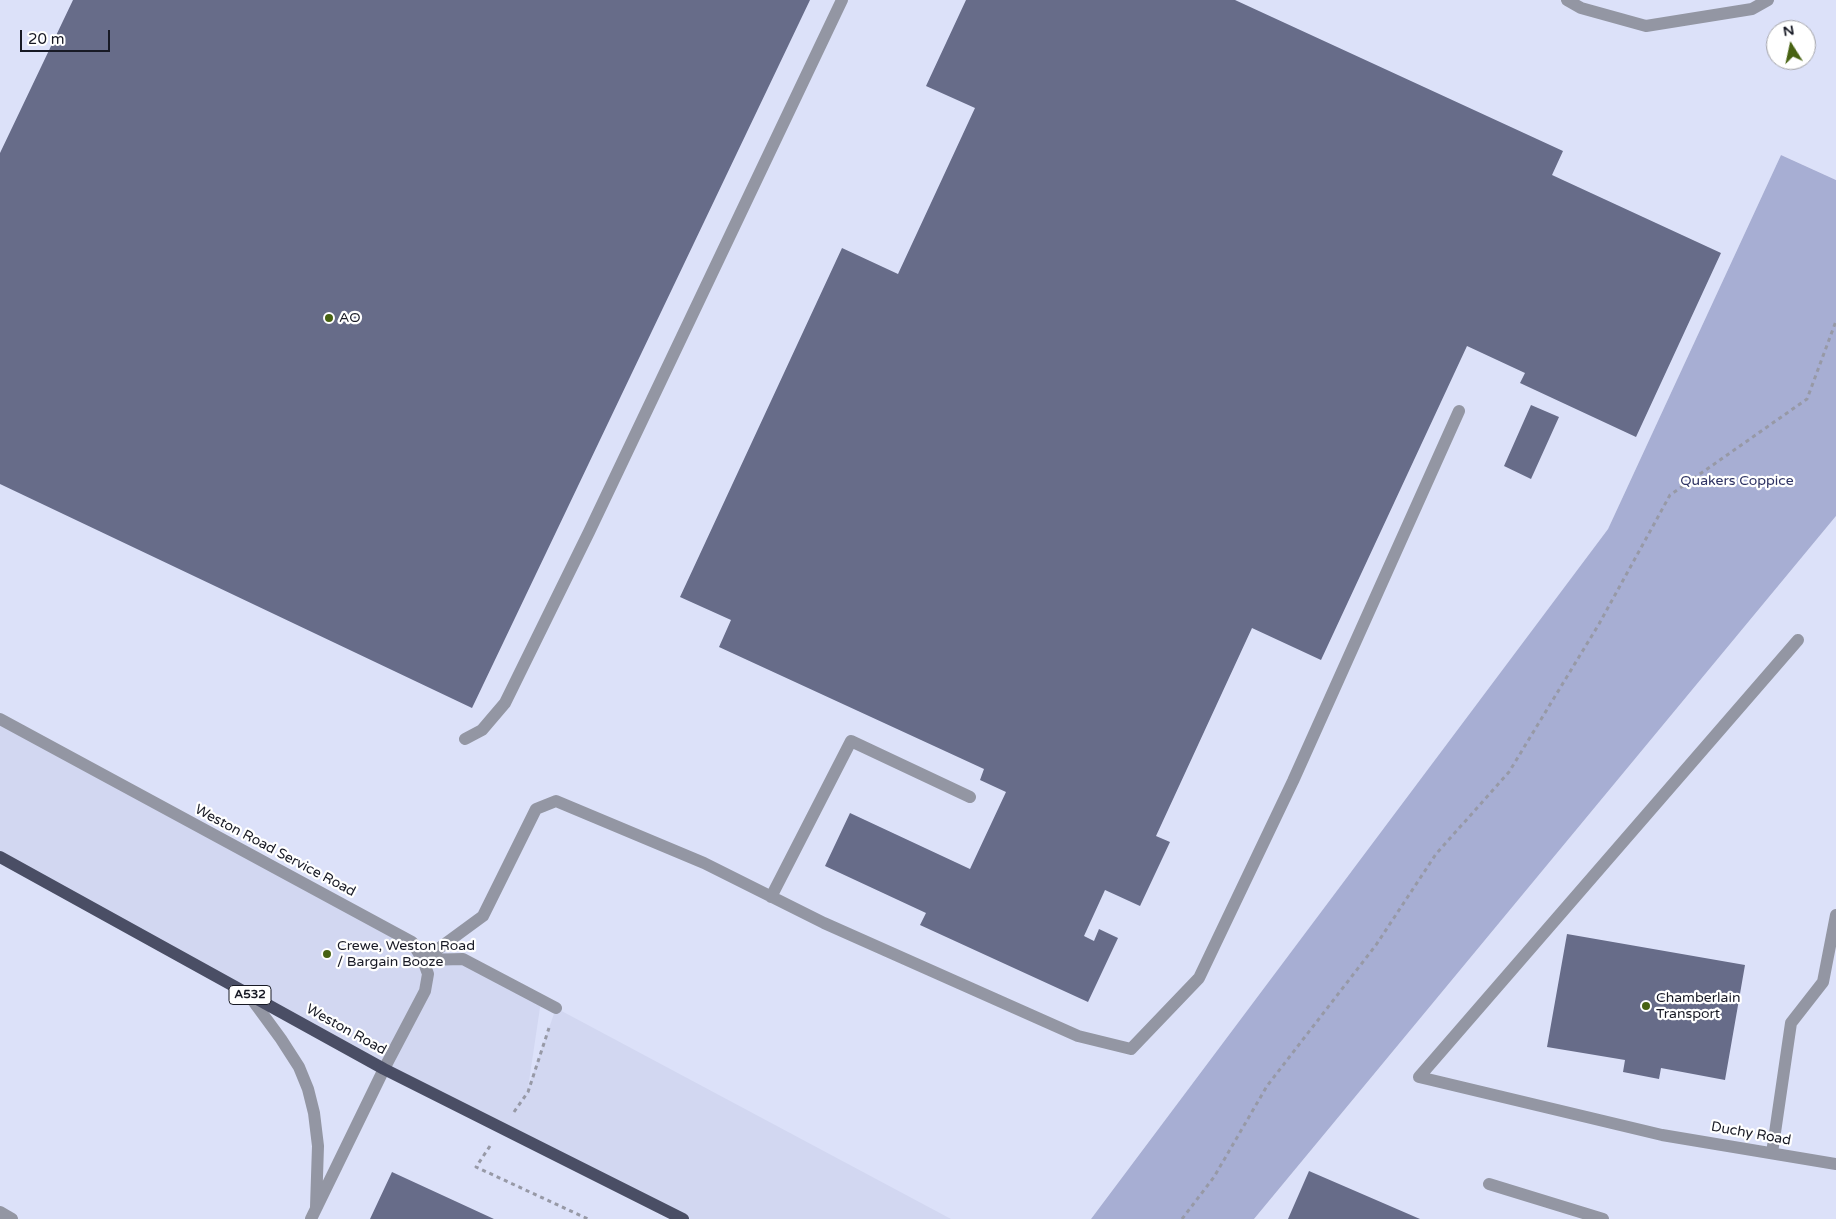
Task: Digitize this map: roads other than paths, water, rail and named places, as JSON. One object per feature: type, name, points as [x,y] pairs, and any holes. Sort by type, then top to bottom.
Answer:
[{"type":"main road","name":"Weston Road","points":[[0,856],[384,1069],[683,1219]]},
{"type":"street","points":[[465,739],[482,730],[506,703],[842,0]]},
{"type":"street","points":[[1567,0],[1581,8],[1646,26],[1752,9],[1768,0]]},
{"type":"street","points":[[422,960],[483,916],[536,809],[556,801],[704,863],[832,927],[1078,1036],[1131,1049],[1199,978],[1294,781],[1459,412]]},
{"type":"street","name":"Duchy Road","points":[[1798,640],[1419,1077],[1662,1134],[1836,1164]]},
{"type":"street","name":"Weston Road Service Road","points":[[0,719],[412,942],[428,974],[425,991],[310,1219]]},
{"type":"street","points":[[771,897],[852,741],[970,796]]},
{"type":"street","points":[[1772,1153],[1790,1023],[1823,982],[1836,915]]},
{"type":"street","points":[[422,960],[463,959],[556,1008]]},
{"type":"street","points":[[247,993],[281,1039],[298,1067],[308,1089],[314,1114],[318,1146],[316,1207]]},
{"type":"street","points":[[1489,1184],[1603,1219]]},
{"type":"street","points":[[0,1212],[12,1219]]},
{"type":"place","name":"AO","points":[[329,318]]},
{"type":"place","name":"Crewe, Weston Road / Bargain Booze","points":[[327,954]]},
{"type":"place","name":"Chamberlain Transport","points":[[1646,1006]]},
{"type":"park label","name":"Quakers Coppice","points":[[1737,481]]}]
